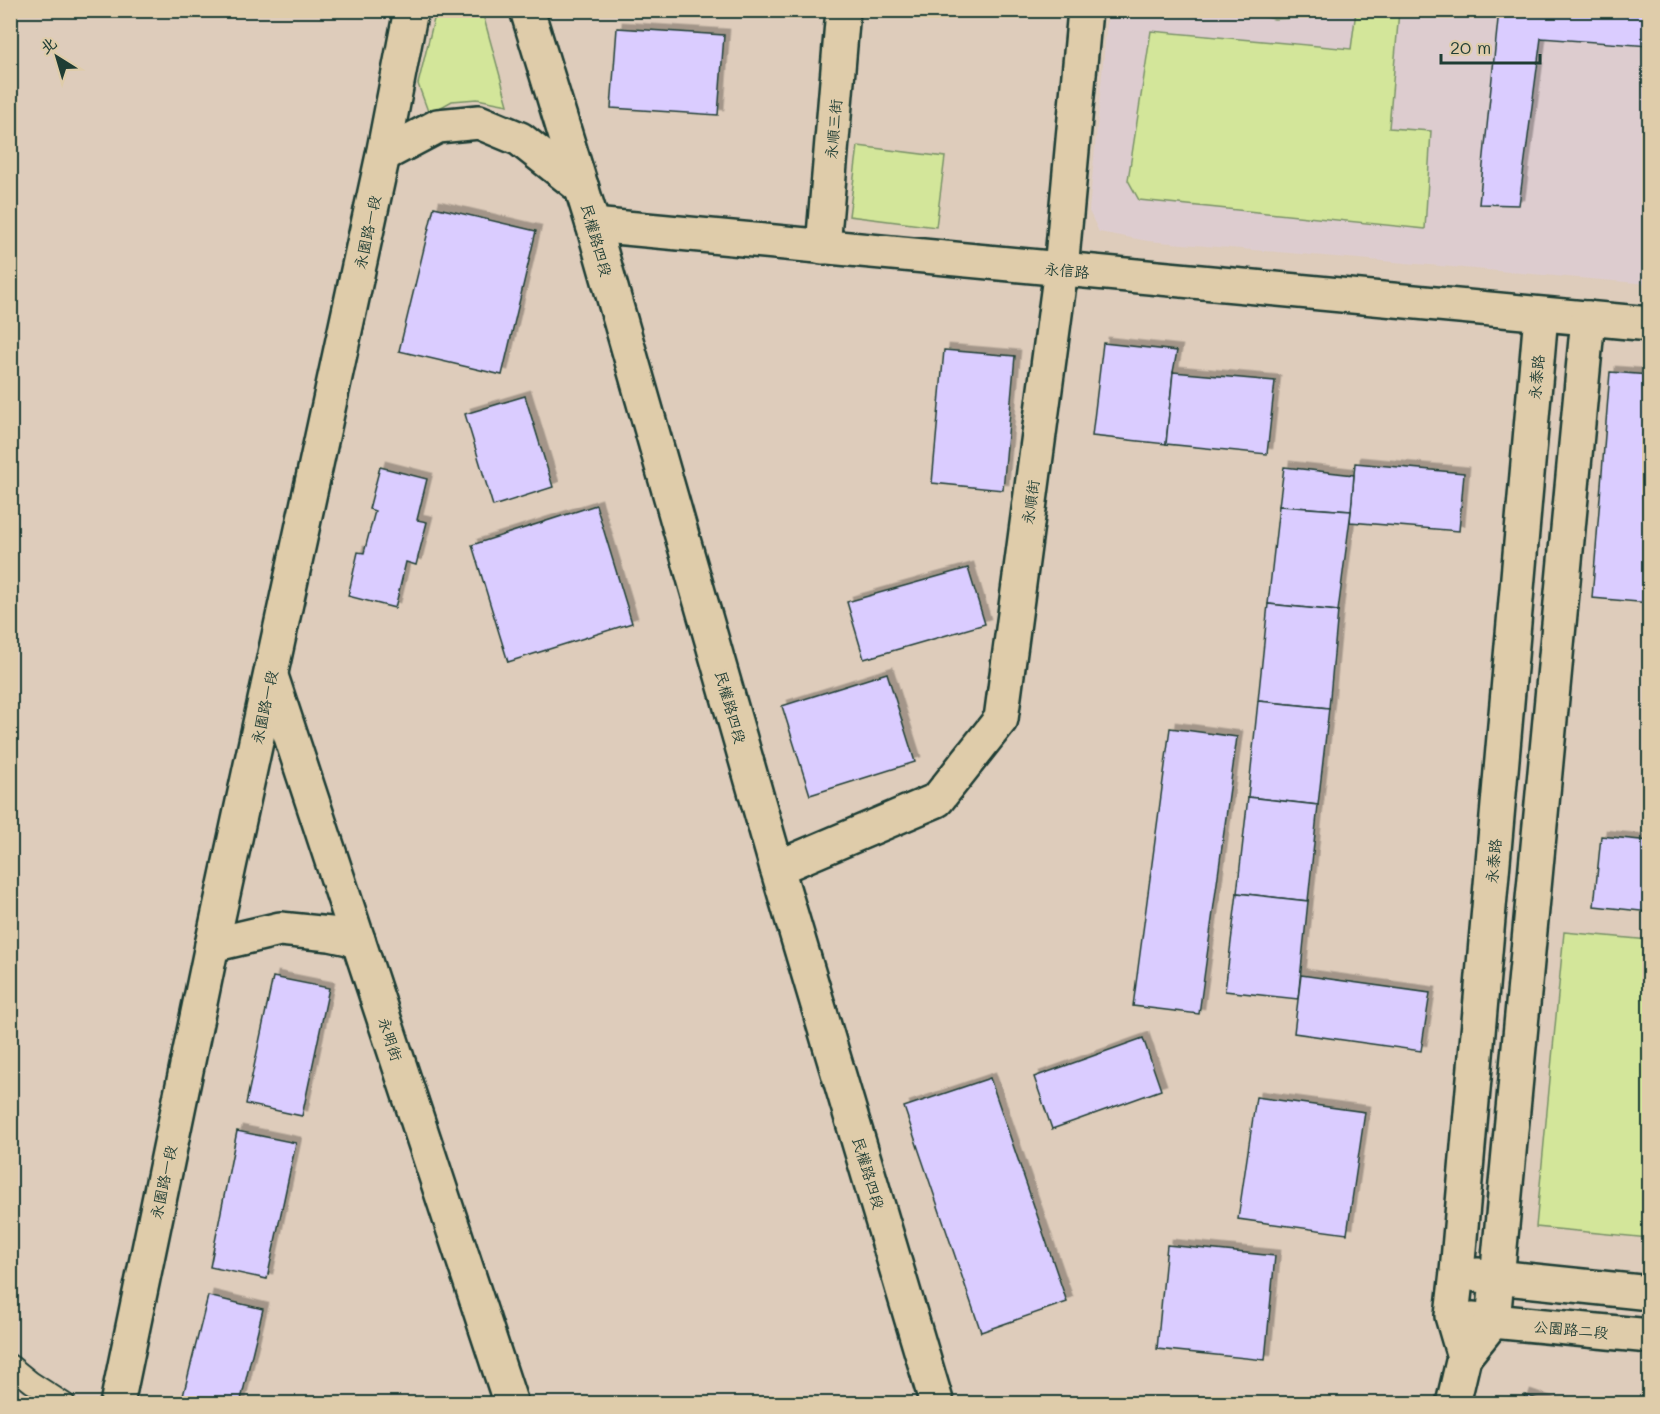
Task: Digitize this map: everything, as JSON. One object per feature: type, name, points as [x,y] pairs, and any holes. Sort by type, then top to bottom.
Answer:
[{"type":"street","name":"永園路一段","points":[[117,1404],[212,945],[383,155],[411,10]]},
{"type":"street","name":"民權路四段","points":[[527,10],[593,225],[777,868],[937,1404]]},
{"type":"street","name":"永順三街","points":[[823,247],[843,10]]},
{"type":"street","name":"永順街","points":[[777,868],[937,800],[1001,719],[1061,269],[1085,10]]},
{"type":"street","points":[[383,155],[438,126],[479,122],[520,139],[582,188]]},
{"type":"street","name":"永信路","points":[[593,225],[1588,318]]},
{"type":"street","name":"永泰路","points":[[1453,1404],[1464,1357],[1452,1316],[1541,315]]},
{"type":"street","points":[[1464,1357],[1493,1321],[1588,318],[1650,324]]},
{"type":"street","name":"永明街","points":[[271,674],[511,1404]]},
{"type":"street","points":[[212,945],[280,929],[330,934],[358,940]]},
{"type":"street","points":[[1457,1272],[1650,1293]]},
{"type":"street","name":"公園路二段","points":[[1452,1316],[1650,1336]]},
{"type":"lane","points":[[10,1365],[65,1404]]},
{"type":"shaded area","points":[[1108,11],[1649,11],[1649,284],[1148,241],[1099,232],[1089,211]]},
{"type":"green space","points":[[436,11],[482,11],[508,105],[477,99],[452,101],[429,114],[418,84]]},
{"type":"green space","points":[[1241,11],[1331,11],[1318,17],[1274,19]]},
{"type":"green space","points":[[1356,11],[1399,11],[1389,128],[1431,131],[1425,229],[1139,200],[1128,180],[1151,31],[1351,49]]},
{"type":"green space","points":[[858,146],[945,157],[936,227],[849,216]]},
{"type":"green space","points":[[1564,932],[1649,940],[1649,1238],[1536,1227]]},
{"type":"building","points":[[1499,10],[1650,10],[1650,46],[1541,38],[1519,205],[1479,204]]},
{"type":"building","points":[[617,28],[724,35],[718,115],[611,108]]},
{"type":"building","points":[[434,207],[536,231],[502,375],[399,351]]},
{"type":"building","points":[[1103,343],[1177,351],[1166,444],[1092,436]]},
{"type":"building","points":[[944,350],[1015,356],[1003,490],[932,483]]},
{"type":"building","points":[[1173,372],[1275,381],[1267,454],[1166,444]]},
{"type":"building","points":[[1610,372],[1650,375],[1650,603],[1592,598]]},
{"type":"building","points":[[525,396],[553,487],[493,506],[465,414]]},
{"type":"building","points":[[1355,463],[1464,473],[1459,531],[1350,522]]},
{"type":"building","points":[[380,467],[427,479],[417,520],[427,522],[416,565],[406,562],[395,608],[348,596],[358,552],[364,553],[375,511],[369,509]]},
{"type":"building","points":[[1284,467],[1354,475],[1351,511],[1279,506]]},
{"type":"building","points":[[596,505],[632,623],[508,662],[472,545]]},
{"type":"building","points":[[1279,506],[1351,511],[1338,611],[1268,604]]},
{"type":"building","points":[[968,568],[985,624],[864,659],[847,602]]},
{"type":"building","points":[[1268,604],[1338,611],[1329,708],[1258,701]]},
{"type":"building","points":[[887,673],[915,762],[810,795],[782,706]]},
{"type":"building","points":[[1258,701],[1329,708],[1318,805],[1248,797]]},
{"type":"building","points":[[1170,728],[1237,737],[1199,1014],[1133,1006]]},
{"type":"building","points":[[1248,797],[1318,805],[1308,901],[1237,893]]},
{"type":"building","points":[[1601,836],[1650,841],[1650,912],[1594,906]]},
{"type":"building","points":[[1237,893],[1308,901],[1298,999],[1225,991]]},
{"type":"building","points":[[1301,975],[1430,993],[1421,1051],[1294,1033]]},
{"type":"building","points":[[273,977],[329,988],[302,1116],[246,1104]]},
{"type":"building","points":[[1143,1038],[1161,1090],[1052,1129],[1034,1077]]},
{"type":"building","points":[[990,1078],[1067,1302],[981,1332],[904,1107]]},
{"type":"building","points":[[1256,1097],[1365,1112],[1347,1234],[1238,1219]]},
{"type":"building","points":[[237,1131],[296,1143],[267,1279],[210,1267]]},
{"type":"building","points":[[1167,1245],[1275,1256],[1265,1360],[1157,1349]]},
{"type":"building","points":[[208,1296],[263,1309],[240,1404],[181,1404]]},
{"type":"building","points":[[1525,1395],[1551,1404],[1522,1404]]}]
